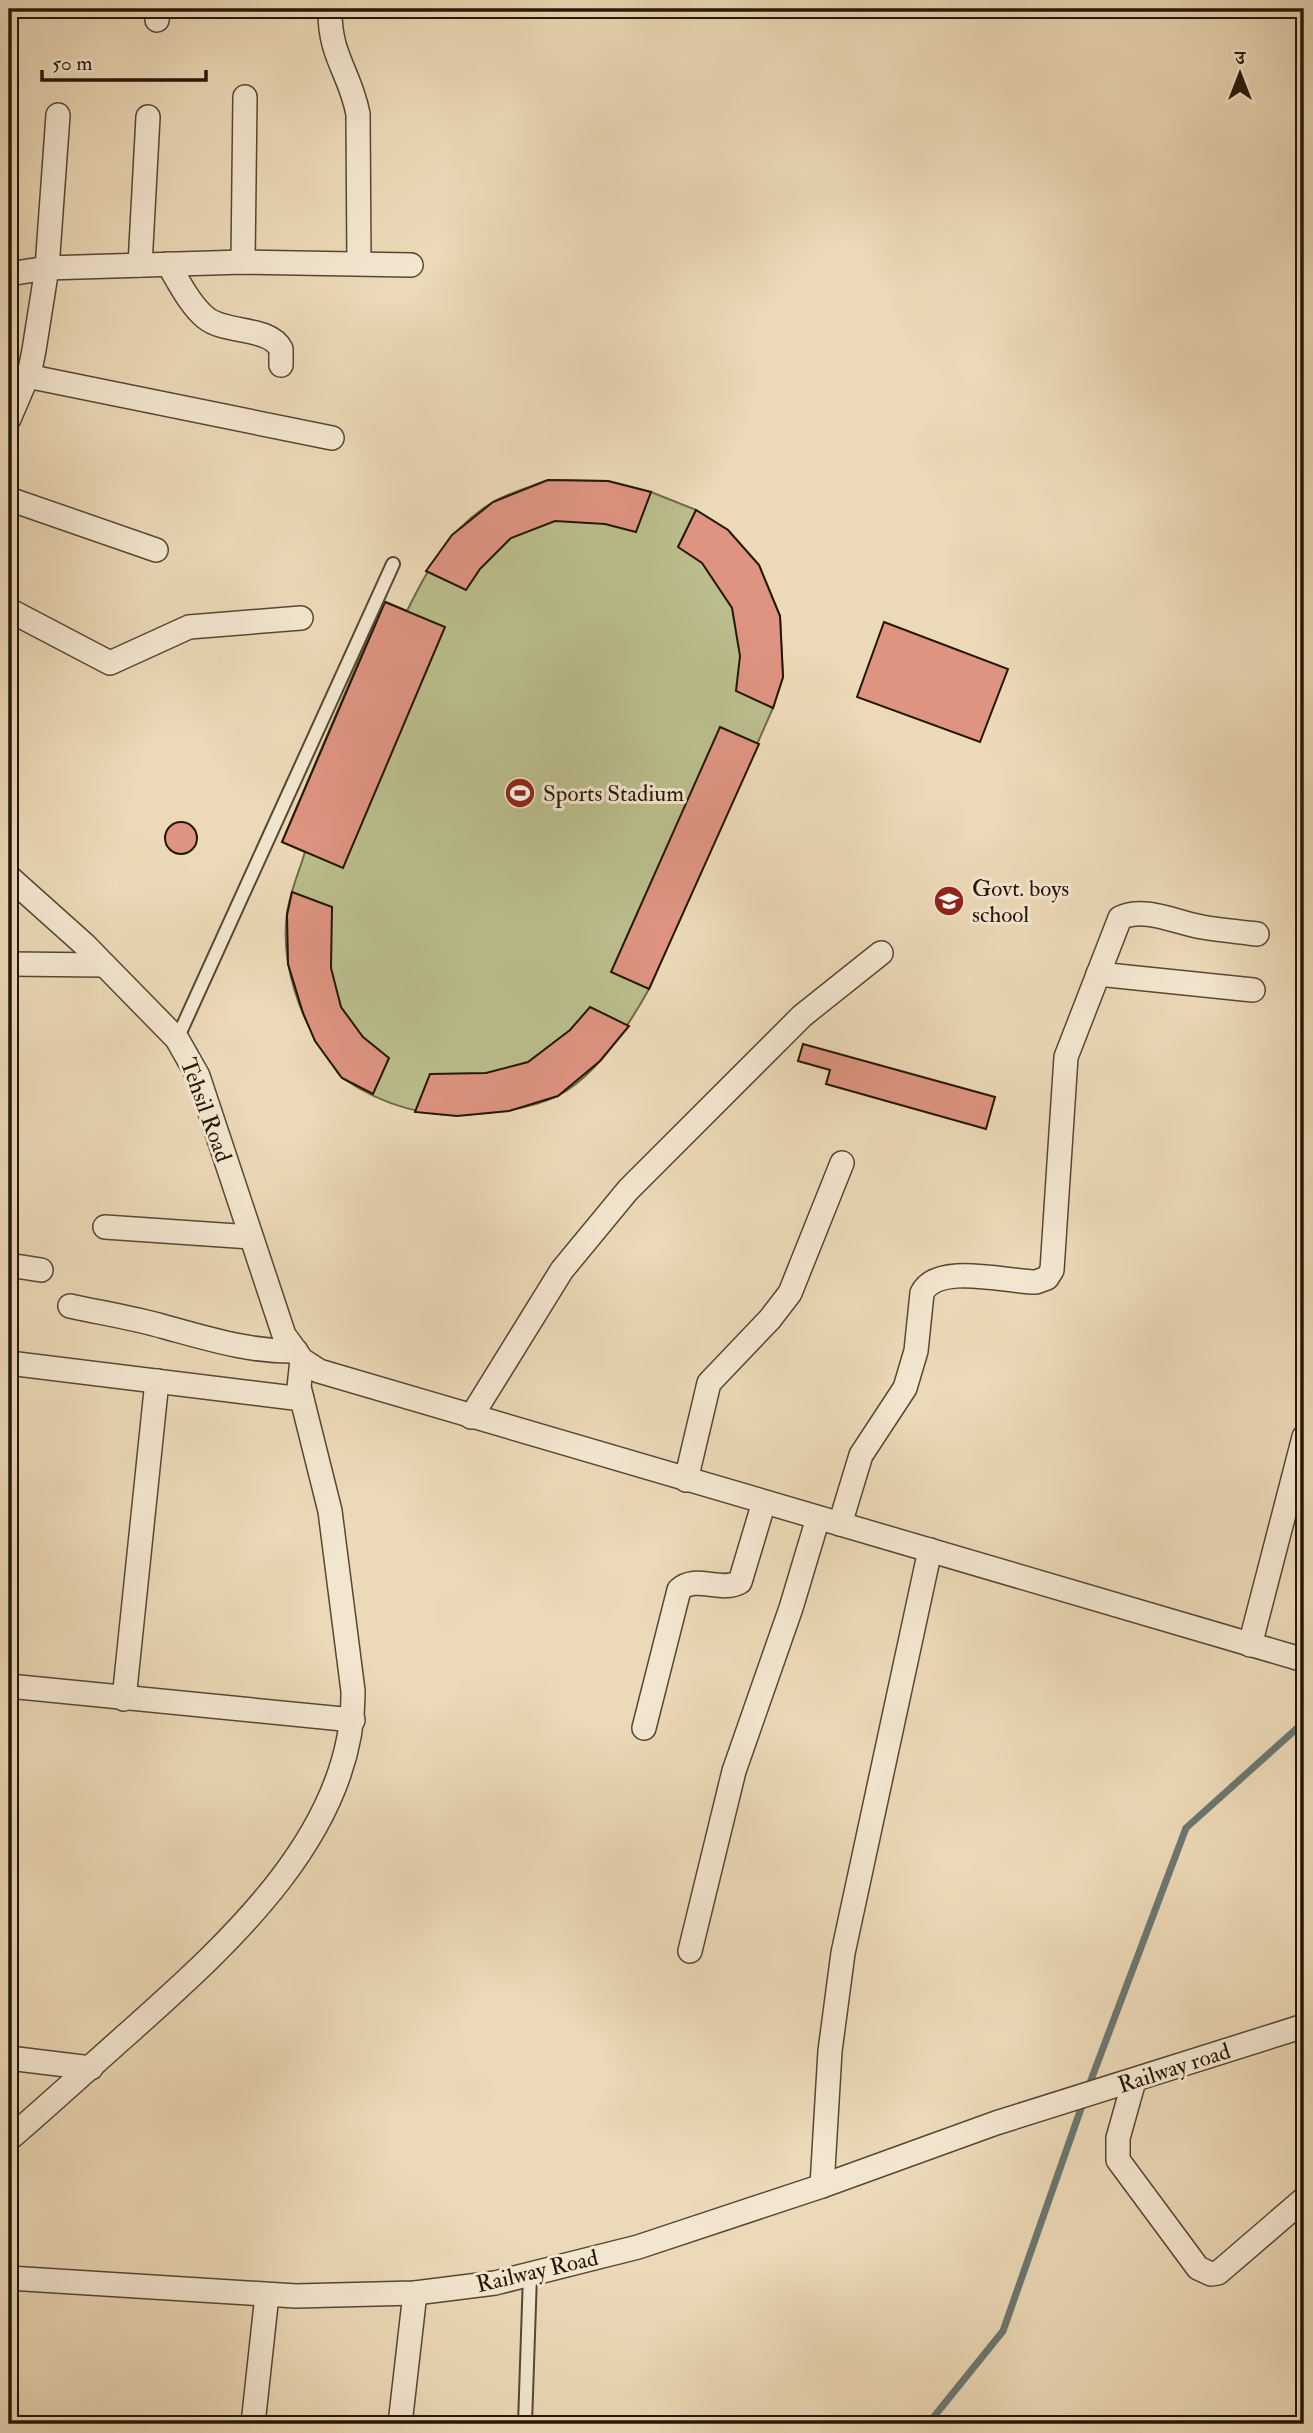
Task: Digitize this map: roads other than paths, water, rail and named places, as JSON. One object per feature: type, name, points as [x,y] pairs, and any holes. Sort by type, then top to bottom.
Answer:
[{"type":"street","points":[[330,9],[331,41],[354,96],[358,114],[359,263]]},
{"type":"street","points":[[243,262],[245,97]]},
{"type":"street","points":[[9,419],[27,376],[47,268],[58,115]]},
{"type":"street","points":[[140,265],[148,117]]},
{"type":"street","points":[[9,274],[47,268],[243,262],[411,265]]},
{"type":"street","points":[[168,264],[207,319],[225,328],[271,338],[281,349],[281,365]]},
{"type":"street","points":[[27,376],[332,438]]},
{"type":"street","points":[[9,499],[156,550]]},
{"type":"street","points":[[9,610],[110,663],[189,627],[301,618]]},
{"type":"street","name":"Tehsil Road","points":[[9,877],[104,965],[177,1039],[198,1076],[285,1335],[299,1356]]},
{"type":"street","points":[[690,1951],[734,1771],[791,1608],[861,1455],[905,1388],[916,1351],[922,1293],[926,1284],[939,1277],[955,1275],[1037,1282],[1046,1278],[1052,1270],[1063,1078],[1073,1034],[1114,928],[1120,918],[1130,914],[1257,934]]},
{"type":"street","points":[[471,1417],[562,1270],[628,1190],[802,1016],[881,954]]},
{"type":"street","points":[[9,964],[104,965]]},
{"type":"street","points":[[1098,974],[1252,990]]},
{"type":"street","points":[[686,1480],[709,1383],[770,1319],[790,1293],[842,1163]]},
{"type":"street","points":[[105,1227],[251,1237]]},
{"type":"street","points":[[9,1265],[41,1270]]},
{"type":"street","points":[[70,1306],[163,1326],[222,1343],[299,1356],[333,1376],[1304,1660]]},
{"type":"street","points":[[9,2139],[212,1958],[276,1885],[321,1816],[354,1720],[348,1633],[331,1511],[299,1387],[299,1356]]},
{"type":"street","points":[[9,1363],[302,1399]]},
{"type":"street","points":[[124,1699],[157,1381]]},
{"type":"street","points":[[1256,1647],[1304,1437]]},
{"type":"street","points":[[644,1728],[679,1591],[692,1584],[726,1587],[740,1583],[764,1502]]},
{"type":"street","points":[[822,2186],[830,2051],[843,1952],[930,1550]]},
{"type":"street","points":[[9,1686],[354,1720]]},
{"type":"street","name":"Railway road","points":[[1043,2110],[1304,2026]]},
{"type":"street","points":[[9,2058],[91,2068]]},
{"type":"street","points":[[1126,2083],[1118,2138],[1118,2161],[1198,2268],[1211,2274],[1218,2273],[1304,2199]]},
{"type":"street","name":"Railway Road","points":[[9,2278],[267,2295],[445,2291],[530,2275],[638,2247],[822,2186],[996,2123],[1043,2110]]},
{"type":"street","points":[[400,2424],[415,2293]]},
{"type":"street","points":[[253,2424],[267,2295]]},
{"type":"lane","points":[[177,1039],[394,564]]},
{"type":"lane","points":[[524,2424],[530,2275]]},
{"type":"waterway","points":[[1088,2088],[1186,1828],[1304,1722]]},
{"type":"waterway","points":[[928,2424],[1003,2331],[1084,2100]]},
{"type":"place","name":"Sports Stadium","points":[[520,793]]},
{"type":"place","name":"Govt. boys school","points":[[949,901]]}]
